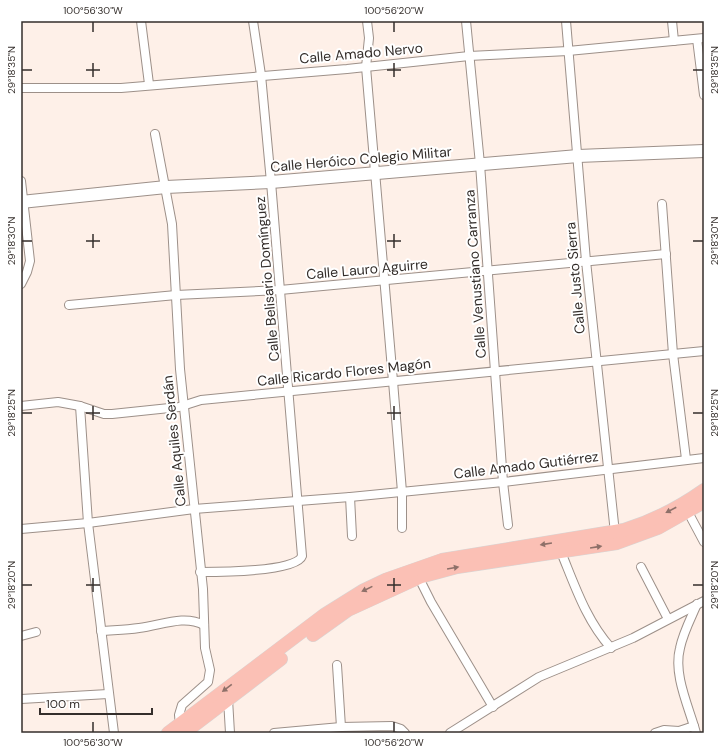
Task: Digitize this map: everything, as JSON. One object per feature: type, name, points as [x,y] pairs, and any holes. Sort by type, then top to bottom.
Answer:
[{"type":"main road","name":"Calle Heróico Colegio Militar","points":[[22,202],[166,188],[272,182],[578,156],[704,151]]},
{"type":"main road","points":[[181,730],[341,604],[371,587],[419,572],[456,558],[615,533],[650,521],[683,504],[704,490]]},
{"type":"main road","points":[[168,733],[181,730],[228,699],[348,610],[419,572],[598,547],[633,539],[688,512],[704,502]]},
{"type":"street","points":[[141,21],[149,84]]},
{"type":"street","name":"Calle Belisario Domínguez","points":[[200,572],[266,568],[292,564],[300,560],[302,552],[272,182],[261,75],[253,21]]},
{"type":"street","points":[[367,21],[369,27],[369,44],[366,67],[402,492],[402,528]]},
{"type":"street","name":"Calle Venustiano Carranza","points":[[466,21],[480,164],[503,482],[508,525]]},
{"type":"street","name":"Calle Justo Sierra","points":[[566,21],[586,261],[615,533]]},
{"type":"street","points":[[672,21],[674,41]]},
{"type":"street","points":[[700,38],[704,94]]},
{"type":"street","name":"Calle Amado Nervo","points":[[21,88],[101,89],[366,67],[469,56],[568,51],[700,38]]},
{"type":"street","name":"Calle Aquiles Serdán","points":[[155,134],[172,224],[183,405],[200,572],[205,648],[210,670],[209,680],[182,705],[179,715],[181,730]]},
{"type":"street","points":[[21,181],[22,202],[30,261],[27,272],[21,284]]},
{"type":"street","points":[[662,204],[673,354],[686,459]]},
{"type":"street","name":"Calle Lauro Aguirre","points":[[69,305],[176,295],[280,290],[666,254]]},
{"type":"street","name":"Calle Ricardo Flores Magón","points":[[21,406],[58,402],[80,406],[95,412],[112,414],[183,405],[201,400],[496,370],[704,351]]},
{"type":"street","points":[[80,406],[88,523],[114,733]]},
{"type":"street","name":"Calle Amado Gutiérrez","points":[[21,529],[88,523],[194,509],[350,497],[503,482],[607,468],[704,458]]},
{"type":"street","points":[[350,497],[352,536]]},
{"type":"street","points":[[688,512],[704,542]]},
{"type":"street","points":[[561,552],[586,614],[611,648]]},
{"type":"street","points":[[641,566],[668,619]]},
{"type":"street","points":[[419,572],[428,598],[493,707]]},
{"type":"street","points":[[455,732],[539,677],[633,638],[700,603]]},
{"type":"street","points":[[655,733],[664,730],[679,731],[695,729],[680,677],[679,657],[680,648],[700,603]]},
{"type":"street","points":[[101,631],[139,628],[179,621],[194,621],[204,626]]},
{"type":"street","points":[[21,636],[36,632]]},
{"type":"street","points":[[337,665],[340,728]]},
{"type":"street","points":[[21,699],[108,694]]},
{"type":"street","points":[[228,699],[230,733]]},
{"type":"street","points":[[274,733],[340,728],[397,727],[405,733]]}]
